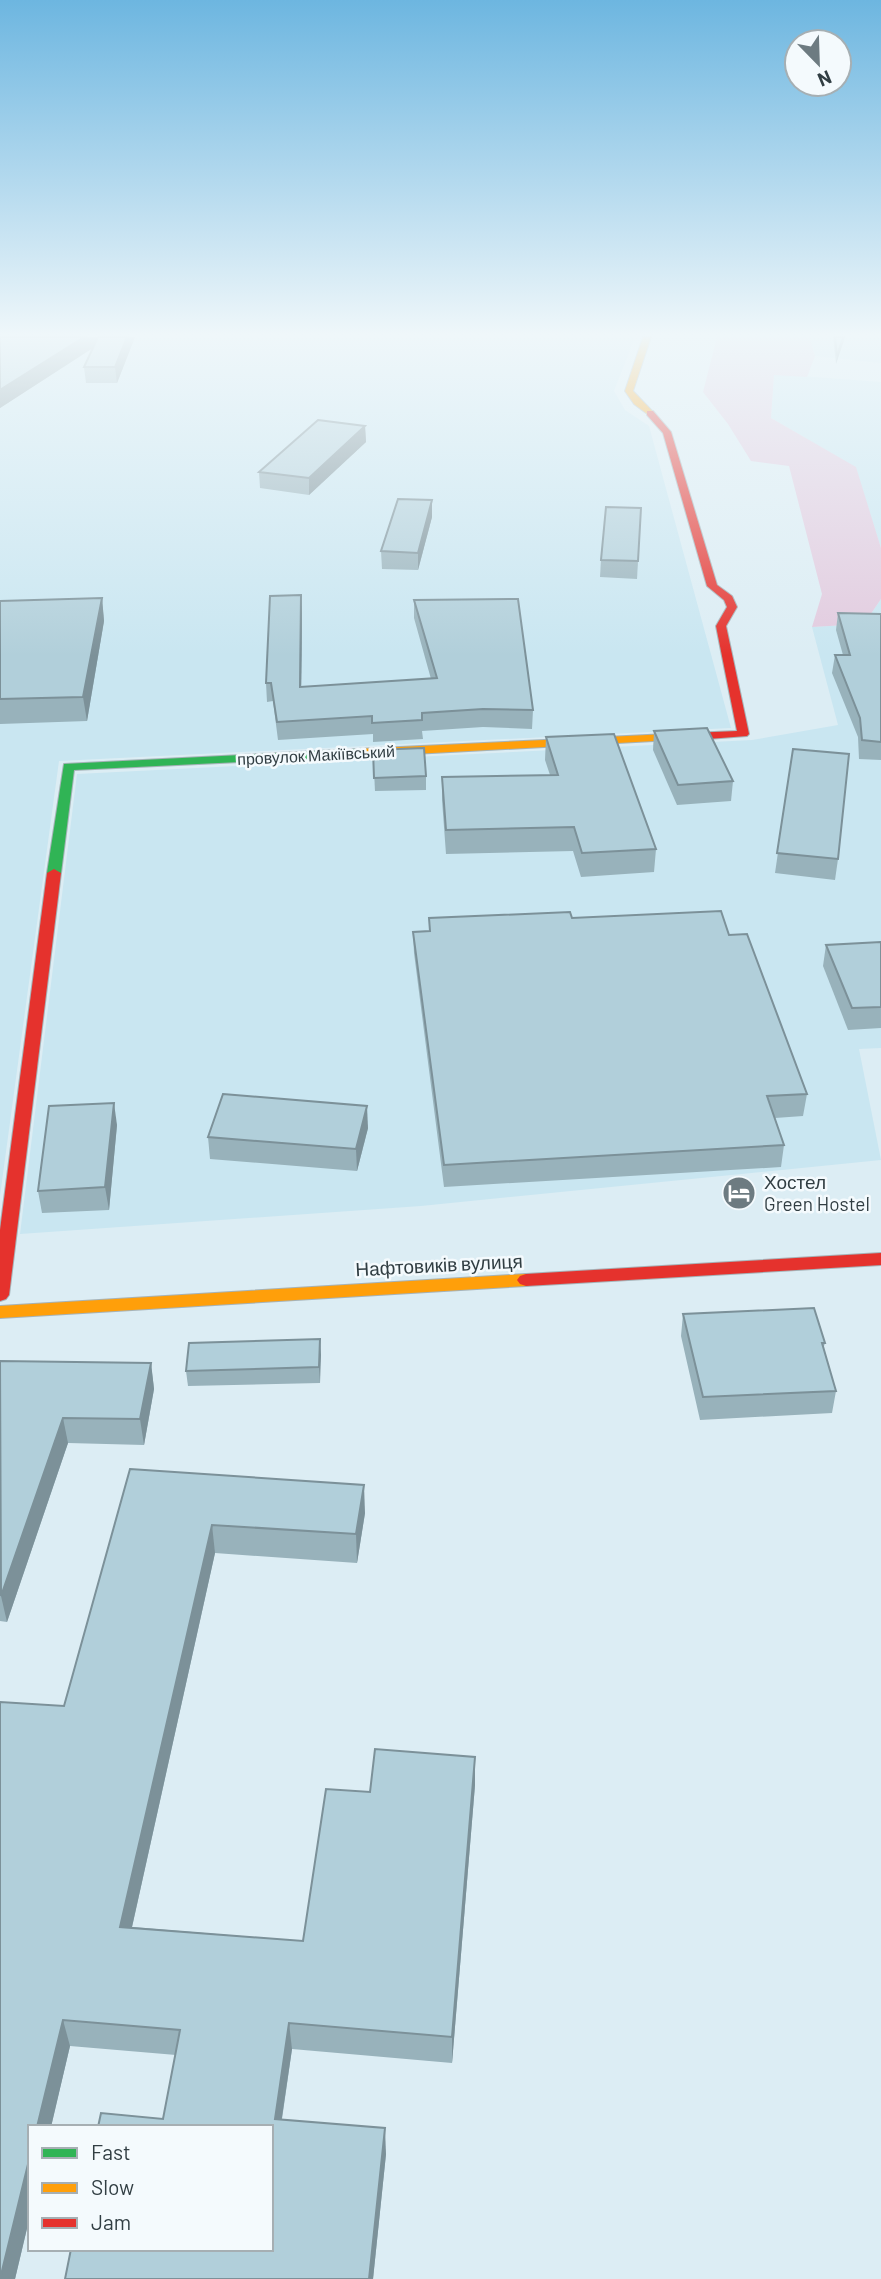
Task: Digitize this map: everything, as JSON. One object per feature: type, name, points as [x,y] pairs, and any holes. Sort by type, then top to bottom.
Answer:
[{"type":"street","name":"провулок Макіївський","points":[[0,1295],[68,767],[743,734],[721,626],[732,607],[728,598],[712,586],[670,443]]},
{"type":"street","name":"Нафтовиків вулиця","points":[[0,1312],[881,1259]]},
{"type":"shaded area","points":[[0,443],[654,443],[731,728],[59,761],[0,1196]]},
{"type":"shaded area","points":[[740,443],[815,443],[856,467],[881,548],[881,599],[864,624],[812,627],[822,594],[789,466],[751,461]]},
{"type":"shaded area","points":[[814,443],[881,443],[881,548],[855,467]]},
{"type":"shaded area","points":[[881,599],[881,1048],[859,1049],[881,1160],[421,1206],[20,1234],[77,774],[752,740],[838,725],[812,627],[864,624]]},
{"type":"building","points":[[292,443],[346,443],[309,478],[259,472]]},
{"type":"building","points":[[398,499],[432,500],[418,553],[381,551]]},
{"type":"building","points":[[606,507],[641,508],[638,561],[601,560]]},
{"type":"building","points":[[301,595],[300,687],[437,678],[414,600],[518,599],[533,710],[483,709],[422,713],[422,720],[372,723],[372,716],[277,722],[271,683],[266,683],[270,596]]},
{"type":"building","points":[[102,598],[83,697],[0,699],[0,601]]},
{"type":"building","points":[[838,613],[881,614],[881,742],[862,740],[860,718],[835,655],[850,655]]},
{"type":"building","points":[[707,728],[733,781],[678,785],[654,731]]},
{"type":"building","points":[[614,734],[656,849],[582,853],[574,827],[446,830],[442,777],[558,775],[546,737]]},
{"type":"building","points":[[424,748],[426,776],[374,778],[373,750]]},
{"type":"building","points":[[793,749],[849,754],[838,859],[777,853]]},
{"type":"building","points":[[721,911],[729,935],[747,934],[807,1094],[767,1096],[784,1145],[444,1165],[413,932],[430,931],[429,918],[570,912],[572,918]]},
{"type":"building","points":[[881,942],[881,1007],[852,1008],[826,945]]},
{"type":"building","points":[[223,1094],[367,1106],[356,1149],[208,1137]]},
{"type":"building","points":[[114,1103],[105,1187],[38,1191],[49,1106]]},
{"type":"building","points":[[814,1308],[836,1391],[703,1397],[683,1314]]},
{"type":"building","points":[[320,1339],[319,1367],[186,1371],[189,1343]]},
{"type":"building","points":[[0,1361],[151,1363],[140,1419],[63,1418],[1,1596]]},
{"type":"building","points":[[130,1469],[364,1485],[356,1534],[212,1525],[120,1927],[303,1941],[326,1789],[370,1792],[375,1749],[475,1757],[452,2037],[289,2023],[275,2119],[385,2128],[369,2279],[65,2279],[71,2251],[273,2251],[273,2125],[98,2125],[101,2113],[163,2119],[180,2030],[63,2020],[37,2125],[28,2125],[28,2164],[0,2279],[0,1702],[64,1706]]},
{"type":"traffic: fast","points":[[54,873],[68,767],[358,753]]},
{"type":"traffic: slow","points":[[358,753],[668,738]]},
{"type":"traffic: slow","points":[[0,1312],[526,1280]]},
{"type":"traffic: jam","points":[[668,738],[743,734],[721,626],[732,607],[728,598],[712,586],[670,443]]},
{"type":"traffic: jam","points":[[0,1295],[54,873]]},
{"type":"traffic: jam","points":[[526,1280],[881,1259]]},
{"type":"place","name":"Хостел Green Hostel","points":[[739,1193]]}]
